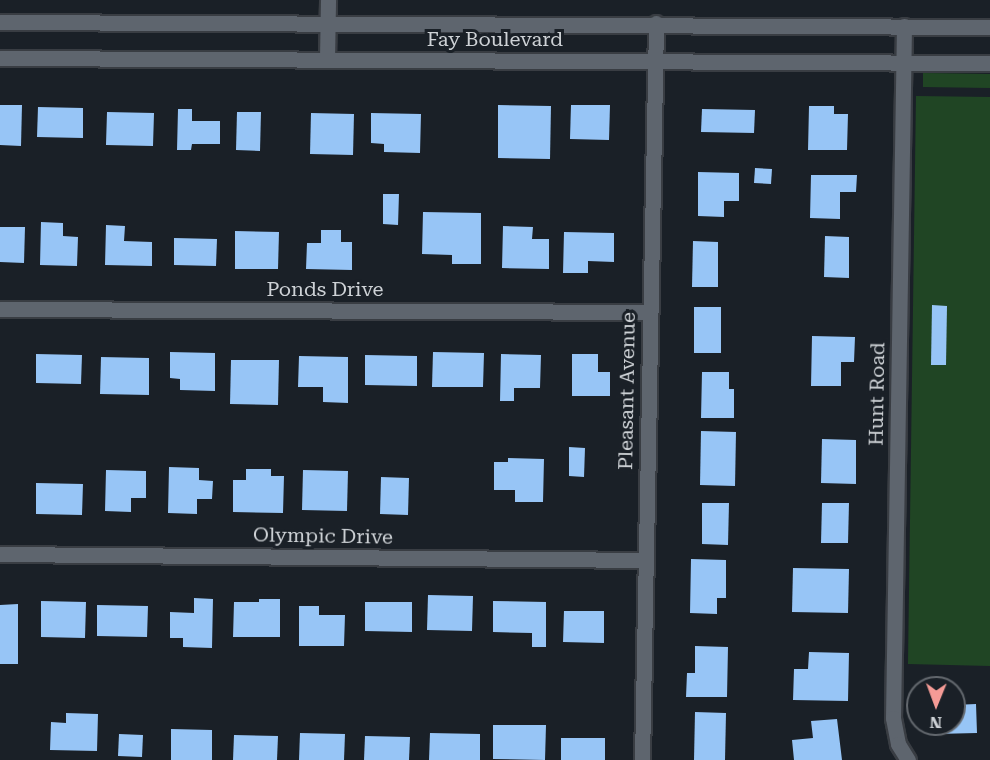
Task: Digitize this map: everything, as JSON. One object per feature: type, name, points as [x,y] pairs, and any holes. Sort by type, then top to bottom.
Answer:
[{"type":"street","points":[[327,59],[328,0]]},
{"type":"street","name":"Fay Boulevard","points":[[0,22],[656,23],[990,27]]},
{"type":"street","name":"Pleasant Avenue","points":[[642,760],[656,23]]},
{"type":"street","name":"Hunt Road","points":[[904,26],[893,718],[898,744],[908,760]]},
{"type":"street","name":"Fay Boulevard","points":[[0,58],[990,63]]},
{"type":"street","name":"Ponds Drive","points":[[0,309],[649,312]]},
{"type":"street","name":"Olympic Drive","points":[[0,554],[646,560]]},
{"type":"green space","points":[[923,73],[990,74],[990,88],[923,87]]},
{"type":"green space","points":[[916,96],[990,97],[990,666],[908,664]]},
{"type":"building","points":[[0,105],[22,105],[21,146],[0,145]]},
{"type":"building","points":[[498,105],[551,106],[550,159],[498,158]]},
{"type":"building","points":[[571,105],[610,105],[609,140],[570,139]]},
{"type":"building","points":[[809,106],[834,106],[834,114],[848,114],[847,150],[808,150]]},
{"type":"building","points":[[38,107],[83,108],[83,138],[37,137]]},
{"type":"building","points":[[178,109],[192,109],[192,121],[220,121],[220,144],[192,144],[191,150],[177,150]]},
{"type":"building","points":[[702,109],[755,110],[754,133],[701,132]]},
{"type":"building","points":[[107,112],[154,113],[153,146],[106,145]]},
{"type":"building","points":[[237,112],[261,112],[260,151],[236,150]]},
{"type":"building","points":[[311,113],[354,114],[353,155],[310,154]]},
{"type":"building","points":[[371,113],[421,114],[420,153],[384,152],[384,144],[371,143]]},
{"type":"building","points":[[755,168],[772,169],[771,184],[754,183]]},
{"type":"building","points":[[698,172],[739,173],[739,201],[724,201],[724,217],[698,216]]},
{"type":"building","points":[[811,175],[857,175],[856,192],[840,192],[840,219],[810,218]]},
{"type":"building","points":[[383,194],[399,194],[398,225],[383,224]]},
{"type":"building","points":[[423,212],[481,213],[481,264],[452,264],[452,255],[422,254]]},
{"type":"building","points":[[41,222],[63,223],[63,236],[78,237],[77,266],[40,265]]},
{"type":"building","points":[[106,225],[125,226],[124,241],[152,242],[152,266],[105,265]]},
{"type":"building","points":[[503,226],[533,227],[532,239],[549,239],[549,269],[502,268]]},
{"type":"building","points":[[0,227],[25,227],[24,263],[0,262]]},
{"type":"building","points":[[321,230],[341,230],[341,242],[352,242],[352,270],[306,269],[307,243],[321,243]]},
{"type":"building","points":[[235,231],[279,232],[278,269],[235,269]]},
{"type":"building","points":[[564,232],[614,233],[614,262],[588,261],[588,273],[563,273]]},
{"type":"building","points":[[825,236],[849,237],[849,278],[824,277]]},
{"type":"building","points":[[174,238],[217,239],[216,266],[174,265]]},
{"type":"building","points":[[693,241],[718,242],[718,287],[692,287]]},
{"type":"building","points":[[932,305],[947,306],[946,365],[931,365]]},
{"type":"building","points":[[694,307],[721,307],[721,353],[694,353]]},
{"type":"building","points":[[812,336],[855,337],[854,362],[841,362],[841,386],[811,386]]},
{"type":"building","points":[[170,352],[215,353],[215,391],[180,390],[180,379],[170,378]]},
{"type":"building","points":[[433,352],[484,353],[483,387],[432,387]]},
{"type":"building","points":[[36,354],[82,355],[81,384],[36,383]]},
{"type":"building","points":[[501,354],[541,355],[540,388],[514,388],[514,401],[500,401]]},
{"type":"building","points":[[572,354],[598,354],[598,372],[610,372],[610,396],[572,396]]},
{"type":"building","points":[[365,355],[417,356],[417,386],[365,385]]},
{"type":"building","points":[[299,356],[348,357],[348,403],[323,402],[323,387],[298,387]]},
{"type":"building","points":[[101,357],[149,358],[149,395],[100,394]]},
{"type":"building","points":[[231,360],[279,360],[278,405],[230,404]]},
{"type":"building","points":[[702,372],[729,372],[729,389],[734,389],[734,418],[701,418]]},
{"type":"building","points":[[701,431],[736,432],[735,486],[700,485]]},
{"type":"building","points":[[822,439],[856,440],[856,484],[821,483]]},
{"type":"building","points":[[569,447],[585,448],[584,477],[569,476]]},
{"type":"building","points":[[508,458],[544,459],[543,502],[515,502],[515,490],[494,490],[494,462],[508,462]]},
{"type":"building","points":[[169,467],[199,468],[199,480],[213,481],[212,499],[197,499],[197,514],[168,513]]},
{"type":"building","points":[[246,469],[271,469],[271,476],[284,476],[283,513],[233,512],[233,480],[246,480]]},
{"type":"building","points":[[106,470],[146,471],[146,498],[131,498],[131,512],[105,511]]},
{"type":"building","points":[[303,470],[348,471],[347,511],[302,510]]},
{"type":"building","points":[[381,477],[409,478],[408,515],[380,514]]},
{"type":"building","points":[[36,483],[83,484],[82,515],[36,514]]},
{"type":"building","points":[[702,503],[729,503],[728,545],[702,544]]},
{"type":"building","points":[[822,503],[849,503],[848,543],[821,543]]},
{"type":"building","points":[[691,559],[726,560],[726,598],[717,598],[717,614],[690,613]]},
{"type":"building","points":[[793,568],[849,569],[848,613],[792,612]]},
{"type":"building","points":[[428,595],[473,596],[472,631],[427,630]]},
{"type":"building","points":[[194,598],[213,599],[212,648],[183,647],[183,638],[170,638],[170,612],[194,613]]},
{"type":"building","points":[[259,599],[280,599],[280,637],[233,637],[234,602],[259,602]]},
{"type":"building","points":[[41,601],[86,602],[85,638],[41,637]]},
{"type":"building","points":[[493,601],[546,602],[546,647],[532,647],[532,633],[493,632]]},
{"type":"building","points":[[365,602],[412,602],[412,632],[365,631]]},
{"type":"building","points":[[18,604],[18,664],[0,664],[0,605]]},
{"type":"building","points":[[97,605],[148,606],[147,637],[97,636]]},
{"type":"building","points":[[299,606],[319,606],[319,615],[345,615],[344,646],[299,646]]},
{"type":"building","points":[[564,611],[604,611],[604,643],[563,642]]},
{"type":"building","points":[[695,646],[728,647],[727,697],[686,697],[687,673],[695,673]]},
{"type":"building","points":[[809,652],[849,653],[848,701],[793,700],[794,669],[808,669]]},
{"type":"building","points":[[966,704],[976,704],[977,733],[966,733]]},
{"type":"building","points":[[695,712],[726,713],[725,760],[694,760]]},
{"type":"building","points":[[66,713],[98,714],[97,751],[50,750],[51,722],[66,723]]},
{"type":"building","points":[[837,719],[842,760],[794,760],[792,740],[813,738],[811,721]]},
{"type":"building","points":[[493,725],[546,725],[545,760],[493,759]]},
{"type":"building","points":[[171,729],[212,730],[212,760],[171,760]]},
{"type":"building","points":[[300,733],[345,734],[344,760],[299,760]]},
{"type":"building","points":[[430,733],[480,734],[480,760],[429,760]]},
{"type":"building","points":[[119,734],[143,735],[142,757],[118,756]]},
{"type":"building","points":[[234,735],[278,736],[277,760],[233,760]]},
{"type":"building","points":[[365,736],[410,737],[409,760],[364,760]]},
{"type":"building","points":[[561,738],[605,738],[605,760],[561,760]]}]
